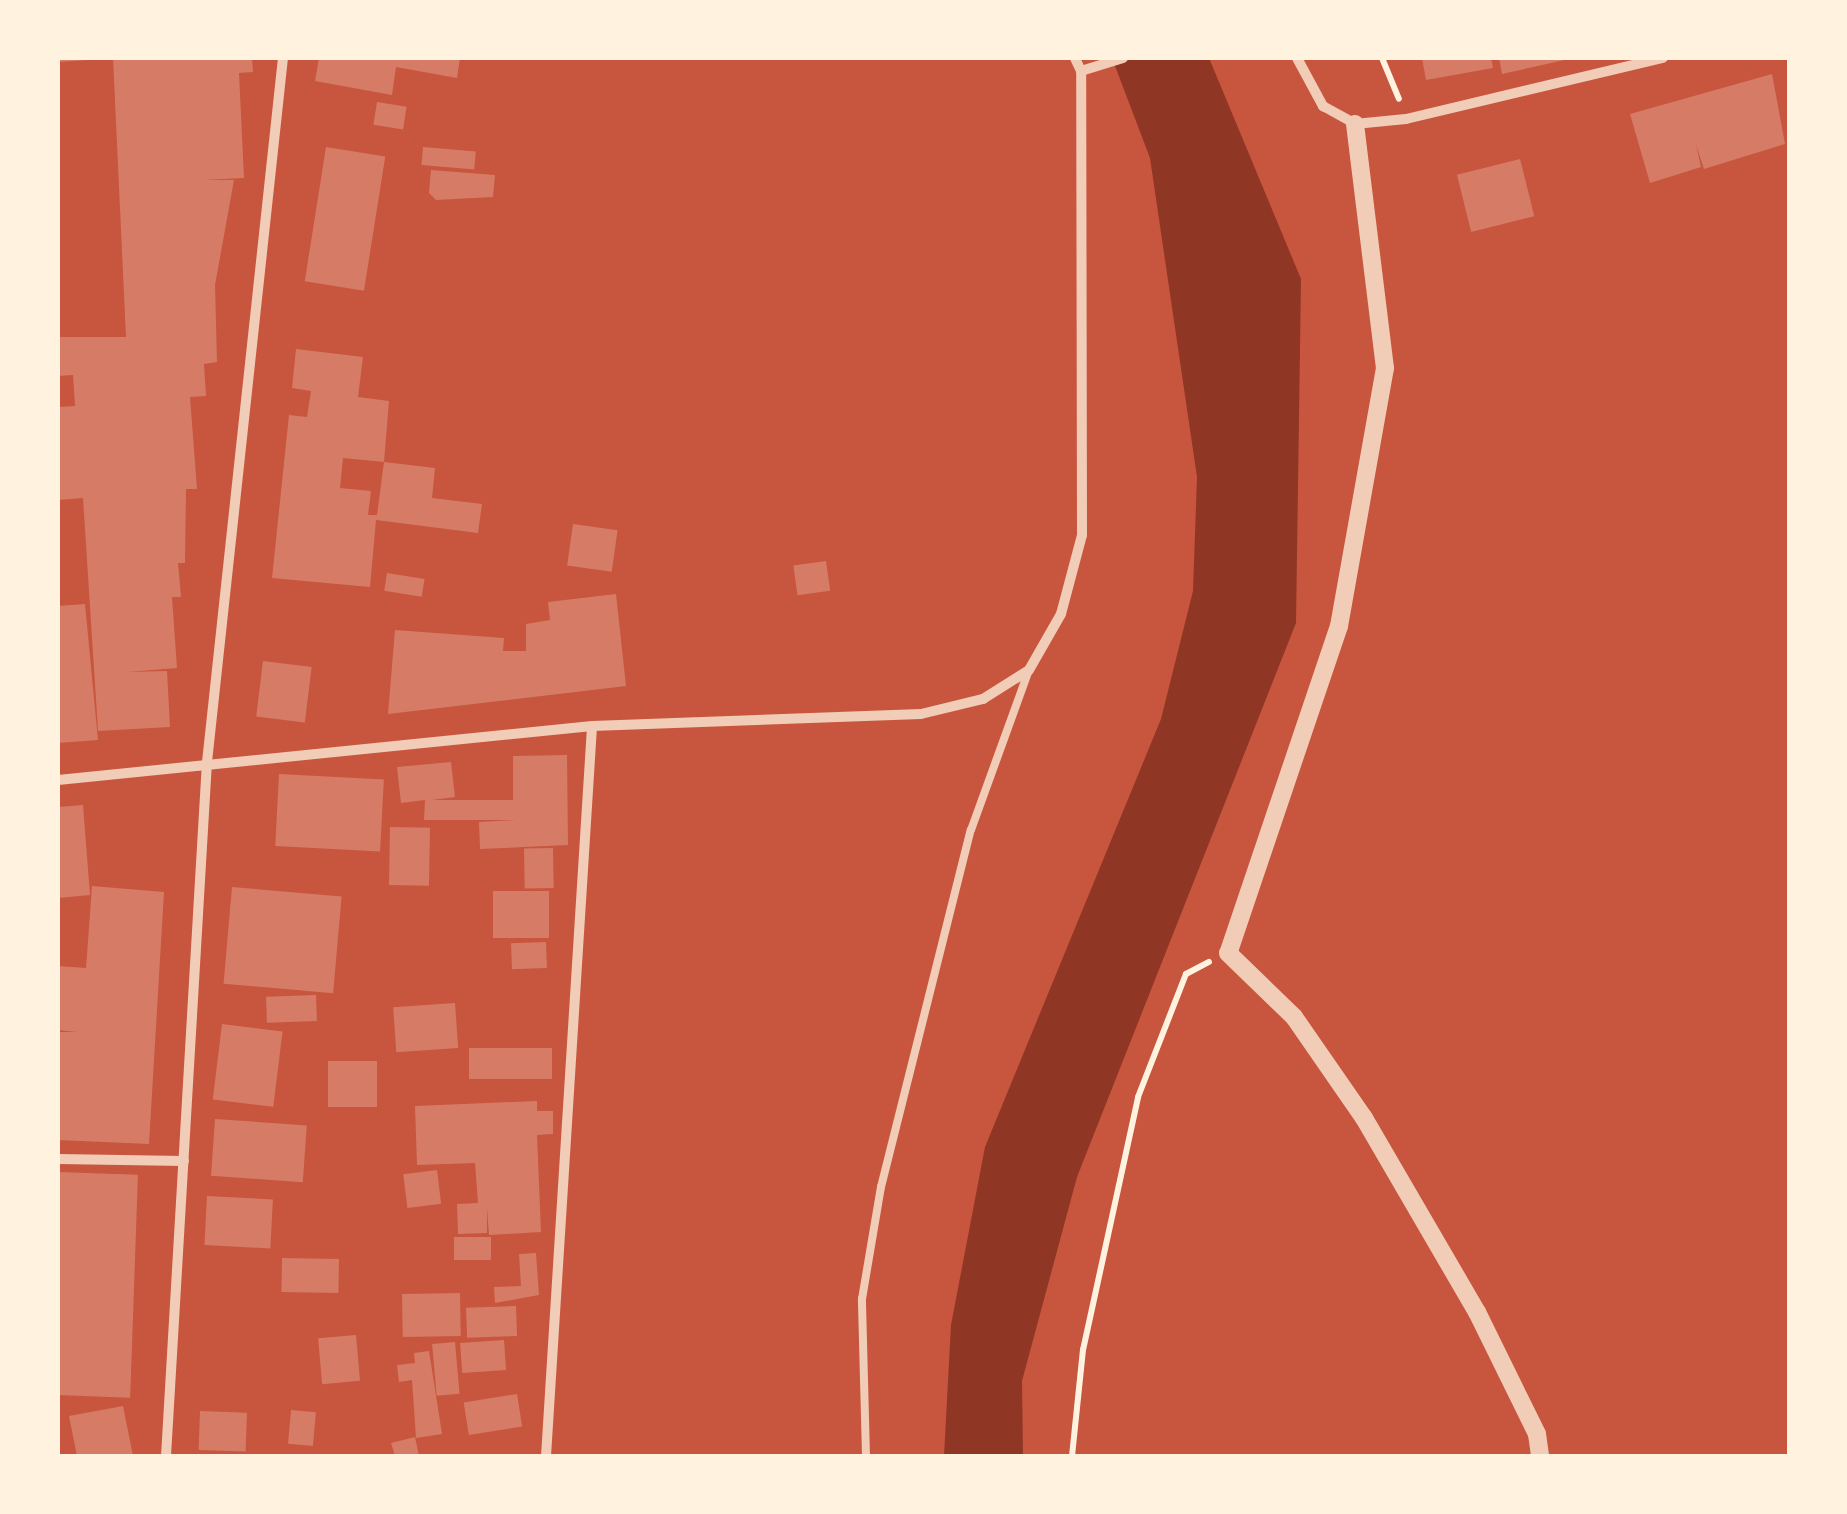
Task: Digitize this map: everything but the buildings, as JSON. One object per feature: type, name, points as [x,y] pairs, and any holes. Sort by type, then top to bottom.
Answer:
[{"type":"street","points":[[166,1456],[206,762],[283,58]]},
{"type":"street","points":[[58,780],[206,762],[592,726],[922,714],[983,699],[1028,670],[1060,614],[1082,534],[1081,71],[1074,58]]},
{"type":"street","points":[[1081,71],[1122,58]]},
{"type":"street","points":[[1297,58],[1324,106],[1354,124],[1406,119],[1663,58]]},
{"type":"street","points":[[1354,124],[1382,386],[1339,626],[1228,953],[1294,1017],[1364,1118],[1476,1312],[1537,1434],[1540,1456]]},
{"type":"street","points":[[546,1456],[592,726]]},
{"type":"street","points":[[58,1160],[184,1161]]},
{"type":"lane","points":[[866,1456],[862,1299],[881,1188],[971,830],[1028,670]]},
{"type":"path","points":[[1382,58],[1406,119]]},
{"type":"path","points":[[1072,1456],[1082,1350],[1138,1097],[1186,974],[1228,953]]},
{"type":"shaded area","points":[[1112,58],[1209,58],[1301,279],[1296,623],[1077,1177],[1022,1381],[1023,1456],[944,1456],[951,1325],[985,1147],[1161,719],[1193,591],[1197,477],[1150,158]]}]
